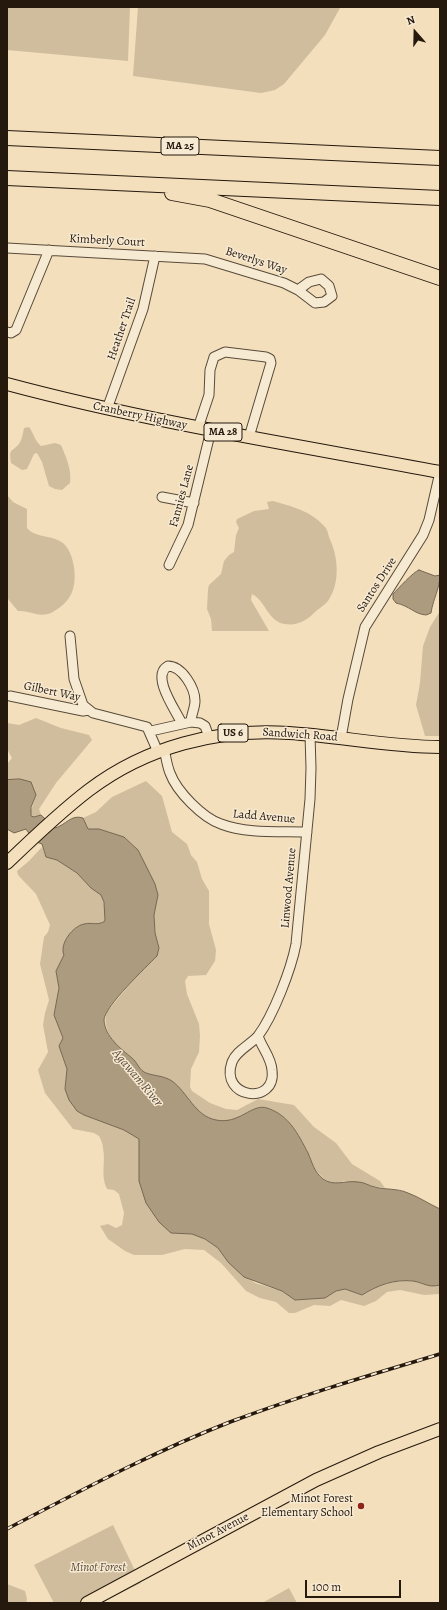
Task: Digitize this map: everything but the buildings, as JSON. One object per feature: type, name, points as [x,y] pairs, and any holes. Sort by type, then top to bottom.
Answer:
[{"type":"highway","name":"MA 25","points":[[7,138],[440,158]]},
{"type":"highway","points":[[7,178],[440,198]]},
{"type":"highway","points":[[110,183],[210,200],[436,275]]},
{"type":"main road","name":"Cranberry Highway","points":[[7,384],[107,409],[198,428],[440,472]]},
{"type":"main road","name":"Sandwich Road","points":[[7,863],[96,785],[132,764],[161,751],[209,737],[258,732],[310,734],[440,747]]},
{"type":"main road","name":"Minot Avenue","points":[[87,1603],[316,1480],[379,1452],[440,1429]]},
{"type":"street","name":"Kimberly Court","points":[[7,248],[205,258]]},
{"type":"street","points":[[7,332],[11,333],[16,330],[49,250]]},
{"type":"street","name":"Heather Trail","points":[[107,409],[141,314],[155,256]]},
{"type":"street","name":"Beverlys Way","points":[[205,258],[259,274],[298,290]]},
{"type":"street","points":[[198,428],[209,395],[211,365],[214,357],[225,352],[238,353],[270,359],[270,369],[249,437]]},
{"type":"street","name":"Fannies Lane","points":[[169,565],[185,534],[194,503],[211,430]]},
{"type":"street","name":"Santos Drive","points":[[340,738],[365,627],[423,535],[429,520],[440,472]]},
{"type":"street","points":[[162,497],[194,503]]},
{"type":"street","points":[[70,636],[75,686],[81,701],[89,710]]},
{"type":"street","points":[[168,666],[175,667],[182,673],[191,688],[195,700],[187,723],[165,692],[163,675],[164,669],[168,666]]},
{"type":"street","name":"Gilbert Way","points":[[10,696],[83,711],[89,710],[100,715],[140,724],[147,727],[150,731]]},
{"type":"street","points":[[150,731],[187,723],[203,724],[208,729],[209,737]]},
{"type":"street","name":"Ladd Avenue","points":[[150,731],[161,751],[170,775],[178,787],[190,802],[213,821],[237,828],[307,832]]},
{"type":"street","name":"Linwood Avenue","points":[[258,1036],[271,1063],[272,1078],[266,1089],[258,1093],[248,1094],[239,1090],[234,1083],[231,1075],[232,1064],[235,1056],[258,1036],[279,992],[294,952],[301,903],[311,783],[310,734]]},
{"type":"green space","points":[[7,7],[130,7],[128,61],[7,50]]},
{"type":"green space","points":[[138,7],[340,8],[325,35],[284,84],[275,90],[261,93],[133,76]]},
{"type":"green space","points":[[29,427],[37,442],[41,446],[55,443],[61,445],[70,473],[70,483],[62,490],[49,486],[42,462],[37,453],[34,454],[27,469],[22,470],[11,463],[11,451],[20,442],[24,428]]},
{"type":"green space","points":[[7,495],[13,502],[27,509],[27,528],[35,534],[58,540],[67,547],[70,553],[75,573],[74,587],[66,602],[51,613],[42,615],[18,611],[8,599]]},
{"type":"green space","points":[[273,501],[294,507],[313,516],[326,528],[332,544],[337,569],[335,586],[332,594],[326,603],[308,618],[297,624],[285,624],[275,619],[261,601],[252,594],[251,600],[269,631],[212,631],[211,619],[207,609],[208,589],[209,585],[221,574],[224,561],[234,552],[236,535],[239,528],[236,522],[237,519],[254,511],[269,509],[267,502]]},
{"type":"green space","points":[[440,611],[440,736],[425,736],[416,705],[420,683],[423,646],[430,627]]},
{"type":"green space","points":[[36,718],[61,728],[89,735],[92,740],[56,783],[39,809],[41,815],[34,817],[30,814],[36,795],[7,780],[7,764],[12,758],[7,749],[7,723],[19,725]]},
{"type":"green space","points":[[146,781],[162,796],[172,832],[187,844],[191,855],[197,862],[202,879],[209,891],[209,924],[216,950],[215,961],[206,975],[188,976],[185,981],[187,994],[199,1024],[200,1035],[199,1052],[191,1069],[190,1087],[192,1091],[210,1103],[226,1109],[237,1110],[258,1099],[294,1105],[314,1127],[336,1143],[352,1164],[380,1181],[385,1188],[344,1181],[333,1184],[322,1177],[309,1158],[298,1135],[291,1125],[281,1115],[268,1108],[257,1108],[232,1120],[217,1121],[210,1119],[198,1111],[178,1087],[169,1079],[147,1074],[142,1071],[133,1058],[121,1050],[114,1042],[108,1032],[106,1022],[107,1012],[159,948],[155,933],[154,915],[158,895],[138,850],[124,837],[99,829],[88,829],[83,818],[96,812],[112,797]]},
{"type":"green space","points":[[42,847],[46,857],[57,860],[77,873],[91,888],[101,895],[104,902],[105,921],[80,925],[68,936],[64,946],[65,955],[56,971],[59,988],[54,1015],[63,1038],[59,1046],[67,1069],[65,1089],[77,1111],[124,1130],[139,1139],[140,1157],[171,1233],[192,1234],[205,1239],[218,1248],[228,1262],[255,1283],[282,1291],[295,1300],[325,1298],[336,1291],[345,1289],[362,1295],[374,1288],[399,1281],[413,1281],[429,1286],[440,1285],[440,1294],[424,1295],[400,1290],[387,1292],[376,1301],[364,1306],[341,1300],[330,1306],[314,1305],[295,1313],[289,1313],[276,1302],[260,1298],[246,1291],[221,1263],[204,1250],[185,1249],[162,1255],[134,1255],[125,1251],[108,1239],[100,1226],[108,1224],[116,1228],[122,1225],[124,1213],[119,1194],[114,1190],[107,1189],[105,1184],[103,1174],[104,1153],[101,1140],[99,1136],[94,1133],[73,1129],[45,1093],[38,1070],[48,1052],[43,1025],[49,1000],[40,964],[44,937],[48,932],[50,925],[36,894],[18,875],[17,871]]},
{"type":"green space","name":"Minot Forest","points":[[113,1525],[141,1583],[100,1603],[54,1603],[34,1565]]},
{"type":"green space","points":[[7,1584],[25,1591],[27,1599],[26,1603],[7,1603]]},
{"type":"green space","points":[[289,1588],[297,1603],[262,1603]]},
{"type":"water","points":[[419,570],[435,576],[440,575],[431,613],[426,615],[396,603],[393,599],[393,594],[409,577]]},
{"type":"water","name":"Agawam River","points":[[20,779],[31,782],[36,795],[31,807],[31,816],[34,817],[41,815],[55,828],[75,817],[79,817],[83,818],[88,829],[99,829],[124,837],[138,850],[155,884],[158,895],[154,915],[155,933],[159,948],[157,956],[118,997],[106,1014],[104,1020],[105,1026],[114,1042],[134,1060],[144,1072],[172,1081],[197,1109],[209,1118],[224,1121],[232,1120],[261,1107],[275,1111],[292,1126],[308,1153],[317,1173],[323,1179],[331,1183],[360,1182],[379,1188],[404,1191],[440,1209],[440,1285],[432,1286],[413,1281],[399,1281],[374,1288],[362,1295],[345,1289],[336,1291],[325,1298],[295,1300],[282,1291],[244,1277],[228,1262],[218,1248],[205,1239],[192,1234],[171,1233],[159,1222],[146,1203],[139,1181],[139,1139],[124,1130],[77,1111],[69,1100],[65,1089],[67,1069],[59,1046],[63,1038],[54,1015],[59,988],[56,971],[64,955],[63,946],[68,936],[80,925],[105,921],[104,902],[101,895],[91,888],[77,873],[57,860],[46,857],[42,844],[34,841],[26,829],[14,833],[7,829],[7,780]]},
{"type":"railway","points":[[7,1529],[89,1486],[145,1459],[230,1422],[308,1395],[440,1354]]},
{"type":"place","name":"Minot Forest Elementary School","points":[[361,1506]]}]
